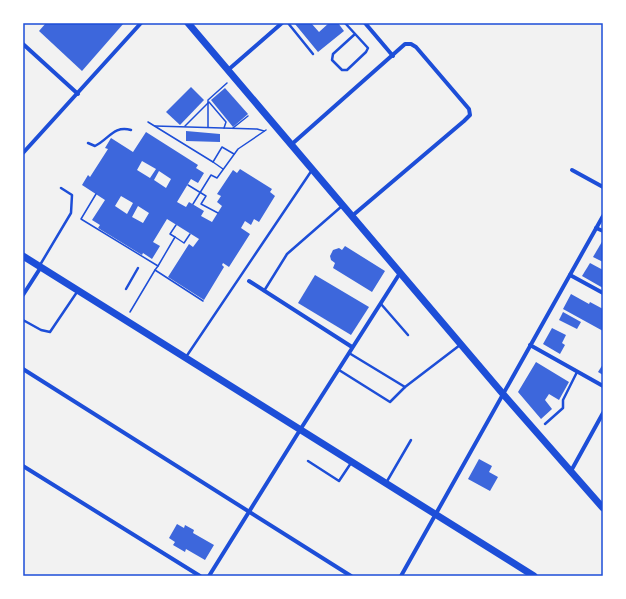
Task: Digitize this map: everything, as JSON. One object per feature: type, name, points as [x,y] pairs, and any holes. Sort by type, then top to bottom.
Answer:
[{"type":"main road","points":[[188,23],[503,394],[603,508]]},
{"type":"main road","points":[[23,256],[533,576]]},
{"type":"street","points":[[23,153],[141,23]]},
{"type":"street","points":[[228,70],[282,23]]},
{"type":"street","points":[[365,23],[393,56]]},
{"type":"street","points":[[23,44],[78,94]]},
{"type":"street","points":[[292,144],[393,56],[404,44],[411,44],[416,47],[470,112],[464,121],[352,216]]},
{"type":"street","points":[[572,170],[603,187]]},
{"type":"street","points":[[401,576],[603,216]]},
{"type":"street","points":[[596,228],[603,231]]},
{"type":"street","points":[[23,295],[40,266]]},
{"type":"street","points":[[209,576],[338,369],[400,273]]},
{"type":"street","points":[[570,275],[603,293]]},
{"type":"street","points":[[249,281],[352,348]]},
{"type":"street","points":[[530,345],[603,386]]},
{"type":"street","points":[[23,369],[351,576]]},
{"type":"street","points":[[571,471],[603,413]]},
{"type":"street","points":[[23,466],[200,576]]},
{"type":"lane","points":[[288,23],[313,54]]},
{"type":"lane","points":[[345,23],[368,48],[366,52],[346,70],[342,70],[332,60],[333,54],[355,34]]},
{"type":"lane","points":[[88,143],[95,146],[113,132],[125,128],[131,130]]},
{"type":"lane","points":[[186,358],[313,170]]},
{"type":"lane","points":[[40,266],[71,213],[72,195],[60,188]]},
{"type":"lane","points":[[264,291],[287,254],[343,206]]},
{"type":"lane","points":[[126,289],[138,268]]},
{"type":"lane","points":[[23,320],[47,332],[53,330],[78,290]]},
{"type":"lane","points":[[381,304],[408,335]]},
{"type":"lane","points":[[338,369],[390,402],[405,387],[461,344]]},
{"type":"lane","points":[[349,353],[405,387]]},
{"type":"lane","points":[[545,424],[563,408],[563,400],[577,371]]},
{"type":"lane","points":[[386,484],[411,440]]},
{"type":"lane","points":[[308,461],[339,481],[351,462]]},
{"type":"path","points":[[184,127],[207,104],[208,100],[227,83]]},
{"type":"path","points":[[207,104],[209,102],[226,122],[224,128]]},
{"type":"path","points":[[207,104],[208,127]]},
{"type":"path","points":[[233,128],[248,116]]},
{"type":"path","points":[[148,122],[224,169]]},
{"type":"path","points":[[155,126],[265,130],[238,149],[217,178],[211,175],[193,204]]},
{"type":"path","points":[[213,162],[222,147],[234,154]]},
{"type":"path","points":[[188,184],[206,196],[201,204],[218,213]]},
{"type":"path","points":[[96,194],[81,219],[158,266]]},
{"type":"path","points":[[176,225],[170,234],[175,238],[184,243],[190,234]]},
{"type":"path","points":[[130,312],[175,238]]},
{"type":"path","points":[[155,270],[203,301]]},
{"type":"building","points":[[46,23],[124,23],[82,71],[39,31]]},
{"type":"building","points":[[311,23],[319,32],[329,23],[338,23],[344,31],[318,52],[295,24]]},
{"type":"building","points":[[191,87],[204,100],[180,125],[166,112]]},
{"type":"building","points":[[225,88],[248,114],[233,127],[211,100]]},
{"type":"building","points":[[186,131],[220,134],[220,142],[186,141]]},
{"type":"building","points":[[146,132],[198,165],[196,168],[204,173],[198,183],[191,179],[177,202],[186,207],[189,202],[204,211],[201,216],[212,222],[222,206],[217,202],[221,196],[217,194],[233,170],[237,173],[240,169],[272,189],[270,192],[275,196],[259,222],[254,219],[251,225],[245,221],[241,228],[250,234],[229,267],[223,263],[222,265],[224,267],[204,300],[168,277],[189,244],[193,247],[199,239],[167,219],[153,242],[160,246],[152,259],[143,253],[142,255],[98,228],[100,225],[92,220],[105,200],[82,185],[88,175],[90,177],[108,149],[105,148],[111,138],[133,152]],"holes":[[[142,161],[156,169],[150,178],[137,170]],[[159,171],[171,179],[166,188],[154,180]],[[121,196],[133,203],[127,214],[115,206]],[[138,206],[149,213],[143,223],[132,217]]]},
{"type":"building","points":[[603,240],[603,262],[593,257]]},
{"type":"building","points":[[345,246],[385,271],[372,292],[333,268],[335,263],[331,260],[330,256],[333,250],[339,248],[342,250]]},
{"type":"building","points":[[590,263],[603,270],[603,288],[582,276]]},
{"type":"building","points":[[315,275],[369,307],[351,335],[298,303]]},
{"type":"building","points":[[571,294],[589,304],[590,302],[603,309],[603,331],[563,309]]},
{"type":"building","points":[[563,312],[581,322],[577,329],[559,320]]},
{"type":"building","points":[[552,328],[566,335],[562,343],[565,345],[560,354],[543,344]]},
{"type":"building","points":[[536,362],[569,382],[559,400],[549,394],[545,400],[552,409],[541,419],[518,392]]},
{"type":"building","points":[[603,364],[603,375],[598,372]]},
{"type":"building","points":[[479,459],[492,466],[489,472],[498,477],[490,491],[468,479]]},
{"type":"building","points":[[177,524],[184,528],[185,525],[194,530],[193,533],[214,545],[205,560],[186,549],[185,552],[173,545],[175,542],[169,538]]}]
